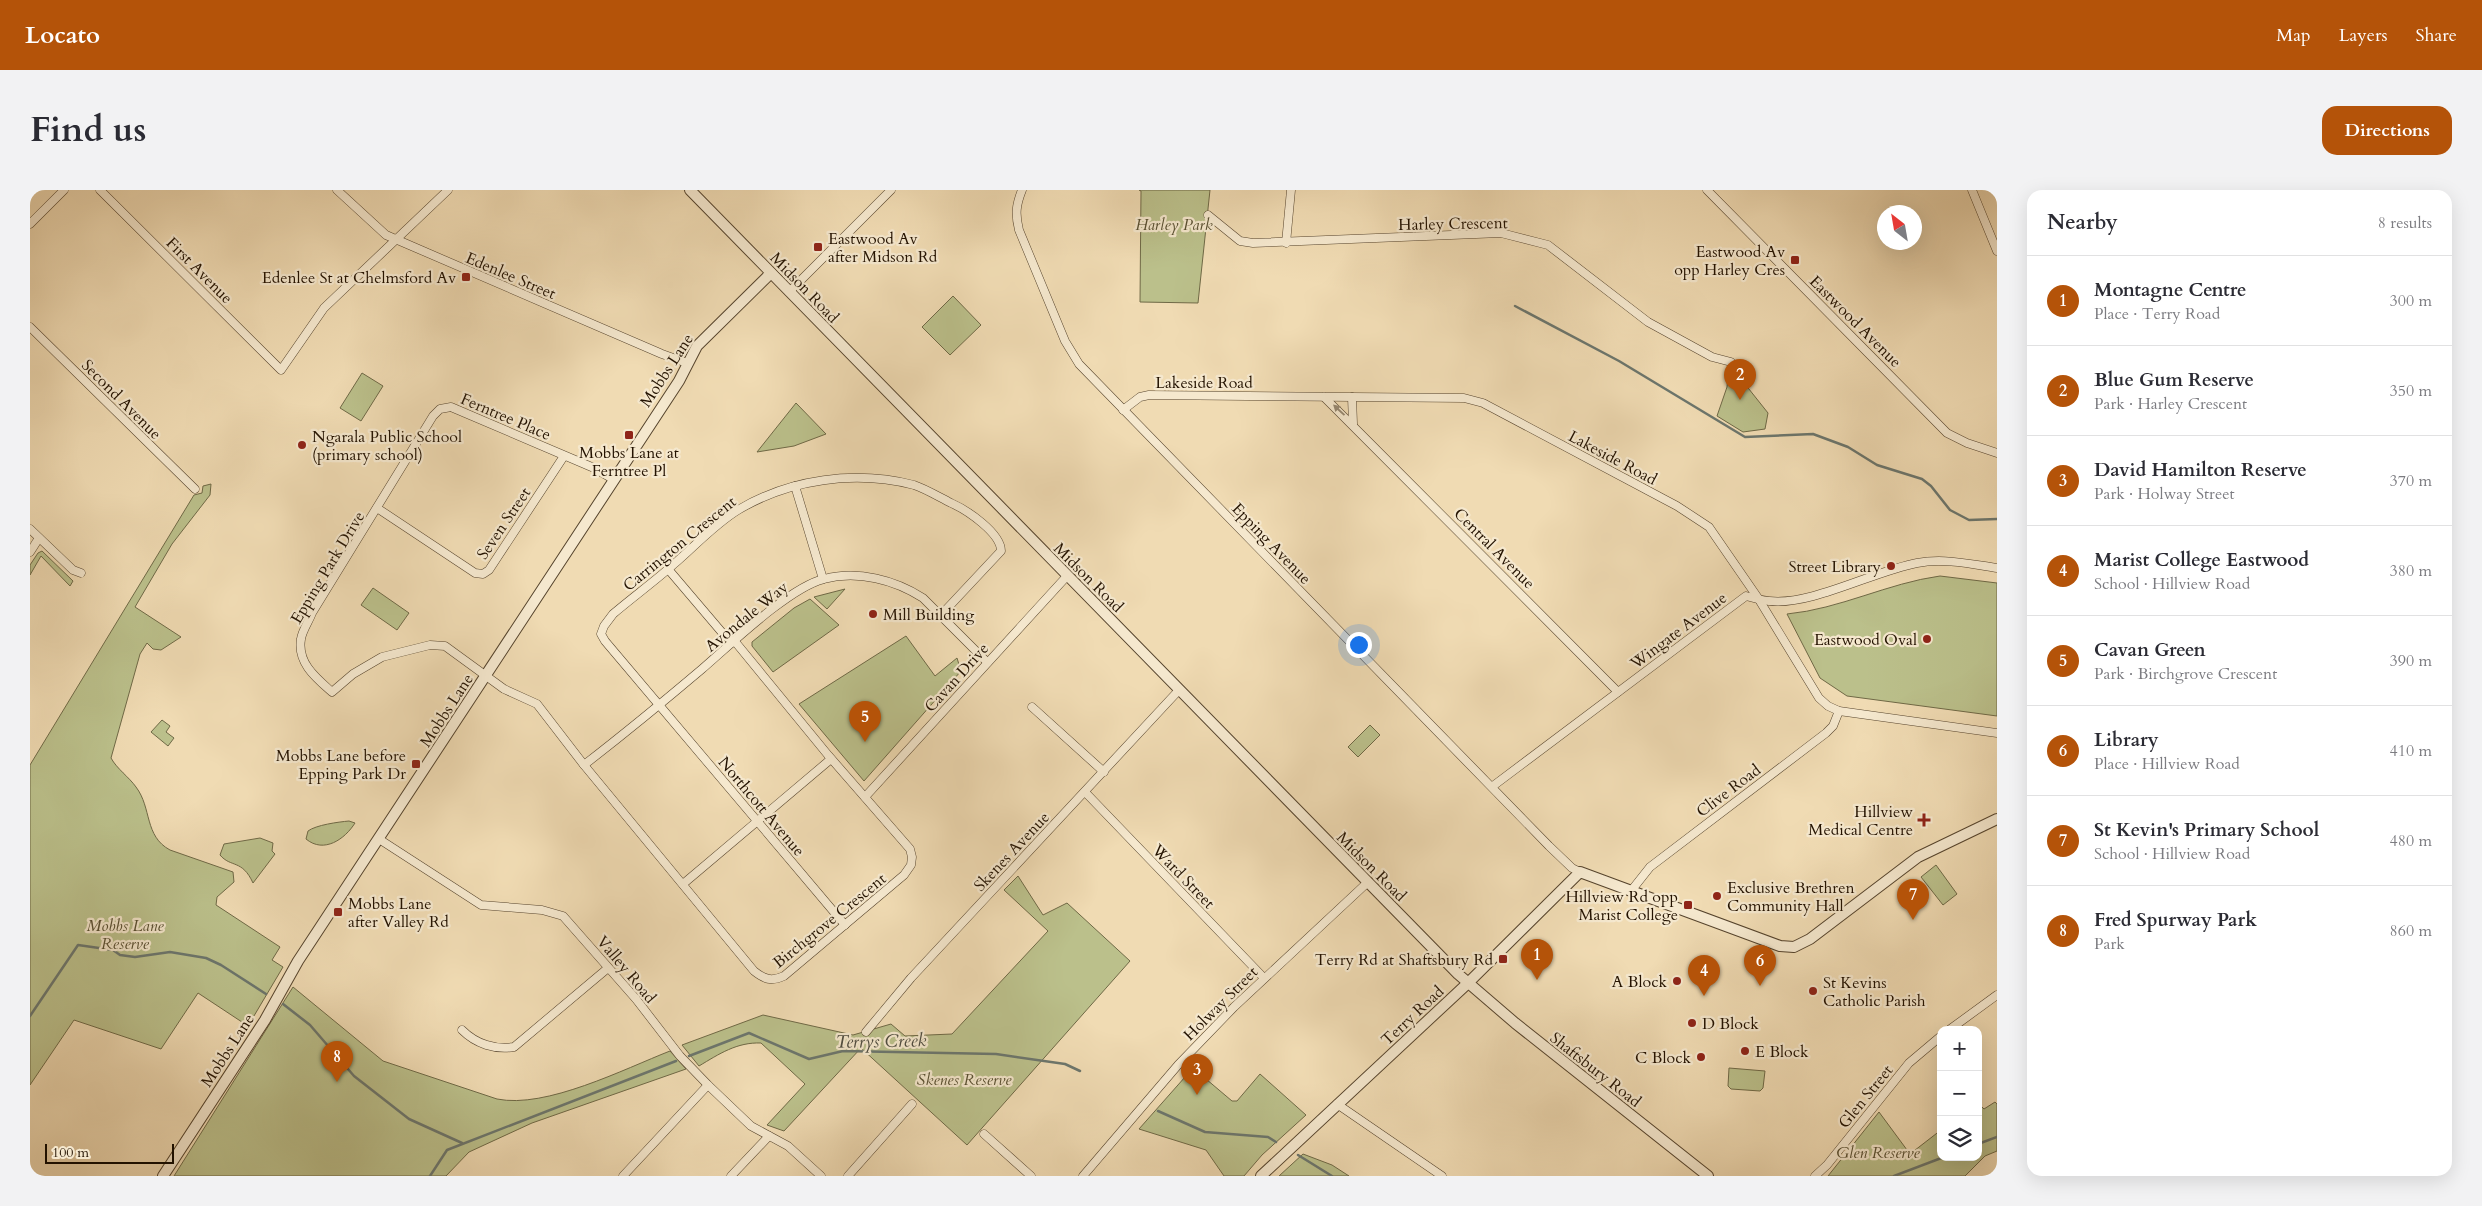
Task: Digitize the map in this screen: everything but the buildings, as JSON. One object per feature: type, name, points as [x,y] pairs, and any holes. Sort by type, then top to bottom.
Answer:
[{"type":"street","points":[[30,224],[64,190]]},
{"type":"street","name":"First Avenue","points":[[100,190],[281,370],[324,308],[395,239]]},
{"type":"street","name":"Edenlee Street","points":[[336,190],[379,231],[395,239],[687,363]]},
{"type":"street","points":[[395,239],[448,190]]},
{"type":"street","name":"Midson Road","points":[[690,190],[1468,983]]},
{"type":"street","points":[[789,292],[891,190]]},
{"type":"street","name":"Epping Avenue","points":[[1022,190],[1016,205],[1018,224],[1071,353],[1079,364],[1572,868],[1580,872]]},
{"type":"street","points":[[1286,243],[1291,190]]},
{"type":"street","name":"Eastwood Avenue","points":[[1707,190],[1948,433],[1966,443],[1997,453]]},
{"type":"street","points":[[1972,190],[1997,251]]},
{"type":"street","name":"Harley Crescent","points":[[1208,215],[1240,241],[1286,243],[1501,233],[1519,237],[1552,248],[1648,322],[1712,357],[1731,362]]},
{"type":"street","name":"Mobbs Lane","points":[[163,1176],[265,1020],[298,961],[380,839],[613,478],[678,381],[687,363],[708,334],[770,273]]},
{"type":"street","name":"Second Avenue","points":[[30,327],[196,488]]},
{"type":"street","name":"Lakeside Road","points":[[1123,410],[1140,397],[1150,395],[1464,398],[1483,403],[1700,520],[1716,536],[1758,598],[1820,698],[1828,706],[1839,711],[1997,733]]},
{"type":"street","name":"Central Avenue","points":[[1324,397],[1618,692]]},
{"type":"street","points":[[1352,397],[1353,424]]},
{"type":"street","name":"Ferntree Place","points":[[378,508],[440,409],[451,407],[594,468],[613,478]]},
{"type":"street","name":"Seven Street","points":[[378,508],[475,573],[483,574],[489,570],[564,456]]},
{"type":"street","name":"Carrington Crescent","points":[[659,704],[605,641],[601,634],[604,626],[612,614],[737,511],[764,497],[795,486],[837,478],[884,480],[915,486],[957,505],[977,519],[998,540],[1001,551],[941,615]]},
{"type":"street","points":[[795,486],[823,579]]},
{"type":"street","name":"Epping Park Drive","points":[[378,508],[312,613],[301,639],[303,659],[312,675],[332,692],[353,674],[382,657],[430,645],[445,646],[486,676]]},
{"type":"street","points":[[30,529],[73,570],[81,573]]},
{"type":"street","points":[[30,552],[39,538]]},
{"type":"street","name":"Wingate Avenue","points":[[1493,786],[1746,596],[1769,601],[1801,598],[1904,567],[1928,562],[1955,562],[1997,568]]},
{"type":"street","name":"Birchgrove Crescent","points":[[486,676],[518,697],[537,704],[584,765],[763,979],[776,980],[784,976],[895,884],[911,865],[910,849],[668,569]]},
{"type":"street","name":"Avondale Way","points":[[584,765],[793,594],[823,579],[854,576],[891,582],[923,598],[987,662]]},
{"type":"street","name":"Cavan Drive","points":[[865,797],[1067,576]]},
{"type":"street","name":"Skenes Avenue","points":[[866,1032],[911,978],[1179,690]]},
{"type":"street","name":"Northcott Avenue","points":[[659,704],[845,925]]},
{"type":"street","points":[[1032,708],[1104,772]]},
{"type":"street","name":"Clive Road","points":[[1631,891],[1650,867],[1826,733],[1833,726],[1839,711]]},
{"type":"street","points":[[683,884],[831,758]]},
{"type":"street","name":"Ward Street","points":[[1085,792],[1264,978]]},
{"type":"street","points":[[1580,872],[1780,946],[1794,947],[1810,939],[1918,857],[1997,819]]},
{"type":"street","name":"Valley Road","points":[[380,839],[481,905],[542,910],[564,916],[636,1000],[680,1056],[708,1085],[750,1126],[788,1146],[821,1176]]},
{"type":"street","name":"Terry Road","points":[[1261,1176],[1468,983],[1580,872]]},
{"type":"street","name":"Holway Street","points":[[1083,1176],[1178,1064],[1264,978],[1368,882]]},
{"type":"street","points":[[462,1030],[470,1038],[490,1046],[502,1049],[514,1047],[608,968]]},
{"type":"street","name":"Shaftsbury Road","points":[[1468,983],[1557,1057],[1708,1176]]},
{"type":"street","points":[[1954,1026],[1997,995]]},
{"type":"street","name":"Glen Street","points":[[1815,1176],[1827,1165],[1909,1063],[1937,1039]]},
{"type":"street","points":[[623,1176],[708,1085]]},
{"type":"street","points":[[848,1176],[912,1104]]},
{"type":"street","points":[[1337,1104],[1442,1176]]},
{"type":"street","points":[[984,1134],[1031,1176]]},
{"type":"street","points":[[731,1176],[768,1136]]},
{"type":"green space","name":"Harley Park","points":[[1139,190],[1210,190],[1198,303],[1140,302],[1141,191]]},
{"type":"green space","points":[[953,296],[981,325],[950,355],[922,327]]},
{"type":"green space","points":[[362,373],[383,386],[361,421],[340,408]]},
{"type":"green space","points":[[1737,374],[1768,413],[1765,429],[1743,432],[1717,416],[1727,387],[1728,376]]},
{"type":"green space","points":[[796,403],[826,434],[794,446],[757,452]]},
{"type":"green space","name":"Mobbs Lane Reserve","points":[[211,484],[210,495],[172,544],[135,607],[181,637],[161,650],[153,649],[147,643],[140,654],[111,758],[141,795],[152,829],[162,844],[170,850],[233,872],[234,882],[217,897],[216,905],[280,947],[272,960],[283,967],[248,1026],[198,993],[161,1049],[74,1020],[30,1085],[30,765],[194,495],[202,493],[203,486]]},
{"type":"green space","points":[[42,551],[73,581],[70,586],[41,556],[30,575],[30,565],[38,553]]},
{"type":"green space","name":"Eastwood Oval","points":[[1940,576],[1997,583],[1997,716],[1847,696],[1820,678],[1787,614],[1826,607],[1902,584]]},
{"type":"green space","points":[[373,588],[409,613],[397,630],[361,605]]},
{"type":"green space","points":[[845,589],[827,609],[814,597]]},
{"type":"green space","points":[[810,599],[839,625],[773,672],[752,646],[752,642],[794,608]]},
{"type":"green space","points":[[906,636],[935,676],[957,658],[961,671],[864,781],[799,704]]},
{"type":"green space","points":[[162,720],[170,726],[166,732],[174,738],[168,746],[151,732]]},
{"type":"green space","points":[[1370,725],[1380,735],[1358,757],[1348,747]]},
{"type":"green space","points":[[349,821],[355,823],[346,834],[334,843],[320,845],[306,839],[308,831],[316,827]]},
{"type":"green space","points":[[260,838],[273,843],[272,851],[275,854],[253,883],[245,870],[220,855],[224,844]]},
{"type":"green space","points":[[1936,865],[1957,894],[1943,905],[1921,877]]},
{"type":"green space","name":"Skenes Reserve","points":[[1018,876],[1043,915],[1067,903],[1130,961],[967,1145],[861,1048],[784,1131],[767,1125],[805,1084],[761,1043],[744,1044],[721,1053],[699,1066],[682,1045],[763,1015],[853,1035],[891,1024],[905,1036],[952,1034],[1048,931],[1004,890]]},
{"type":"green space","points":[[293,987],[383,1061],[497,1099],[517,1101],[561,1093],[585,1086],[670,1051],[686,1069],[532,1123],[469,1152],[446,1176],[174,1176]]},
{"type":"green space","points":[[1193,1068],[1232,1101],[1237,1101],[1260,1074],[1306,1115],[1262,1155],[1244,1176],[1224,1176],[1206,1150],[1139,1129]]},
{"type":"green space","points":[[1729,1068],[1765,1071],[1763,1088],[1760,1091],[1731,1089],[1728,1086]]},
{"type":"green space","name":"Glen Reserve","points":[[1995,1102],[1997,1104],[1997,1151],[1982,1159],[1982,1107],[1984,1109]]},
{"type":"green space","name":"Glen Reserve","points":[[1879,1112],[1910,1154],[1937,1133],[1937,1161],[1980,1161],[1965,1176],[1828,1176]]},
{"type":"green space","points":[[1303,1154],[1332,1165],[1349,1176],[1279,1176]]},
{"type":"waterway","points":[[1515,306],[1619,361],[1745,437],[1813,434],[1848,447],[1877,465],[1922,479],[1931,486],[1950,510],[1969,520],[1997,519]]},
{"type":"waterway","points":[[30,1016],[78,945],[113,950],[120,955],[135,957],[170,952],[206,958],[221,965],[266,994]]},
{"type":"waterway","points":[[283,1004],[310,1025],[354,1076],[409,1119],[462,1143]]},
{"type":"waterway","name":"Terrys Creek","points":[[689,1056],[749,1033],[809,1059],[843,1051],[996,1054],[1065,1064],[1080,1071]]},
{"type":"waterway","name":"Terrys Creek","points":[[430,1176],[447,1150],[676,1061]]},
{"type":"waterway","name":"Terrys Creek","points":[[1158,1111],[1205,1132],[1268,1137],[1276,1142]]},
{"type":"waterway","name":"Terrys Creek","points":[[1982,1143],[1997,1137]]},
{"type":"waterway","name":"Terrys Creek","points":[[1298,1155],[1332,1176]]},
{"type":"waterway","name":"Terrys Creek","points":[[1894,1176],[1937,1160]]},
{"type":"place","name":"Eastwood Av after Midson Rd","points":[[818,247]]},
{"type":"place","name":"Eastwood Av opp Harley Cres","points":[[1795,260]]},
{"type":"place","name":"Edenlee St at Chelmsford Av","points":[[466,277]]},
{"type":"place","name":"Blue Gum Reserve","points":[[1740,400]]},
{"type":"place","name":"Mobbs Lane at Ferntree Pl","points":[[629,435]]},
{"type":"place","name":"Ngarala Public School (primary school)","points":[[302,445]]},
{"type":"place","name":"Street Library","points":[[1891,566]]},
{"type":"place","name":"Mill Building","points":[[873,614]]},
{"type":"place","name":"Eastwood Oval","points":[[1927,639]]},
{"type":"place","name":"Cavan Green","points":[[865,742]]},
{"type":"place","name":"Mobbs Lane before Epping Park Dr","points":[[416,764]]},
{"type":"place","name":"Hillview Medical Centre","points":[[1924,820]]},
{"type":"place","name":"Exclusive Brethren Community Hall","points":[[1717,896]]},
{"type":"place","name":"Hillview Rd opp Marist College","points":[[1688,905]]},
{"type":"place","name":"Mobbs Lane after Valley Rd","points":[[338,912]]},
{"type":"place","name":"St Kevin's Primary School","points":[[1913,920]]},
{"type":"place","name":"Terry Rd at Shaftsbury Rd","points":[[1503,959]]},
{"type":"place","name":"Montagne Centre","points":[[1537,980]]},
{"type":"place","name":"A Block","points":[[1677,981]]},
{"type":"place","name":"Library","points":[[1760,986]]},
{"type":"place","name":"St Kevins Catholic Parish","points":[[1813,991]]},
{"type":"place","name":"Marist College Eastwood","points":[[1704,996]]},
{"type":"place","name":"D Block","points":[[1692,1023]]},
{"type":"place","name":"E Block","points":[[1745,1051]]},
{"type":"place","name":"C Block","points":[[1701,1057]]},
{"type":"place","name":"Fred Spurway Park","points":[[337,1082]]},
{"type":"place","name":"David Hamilton Reserve","points":[[1197,1095]]}]
